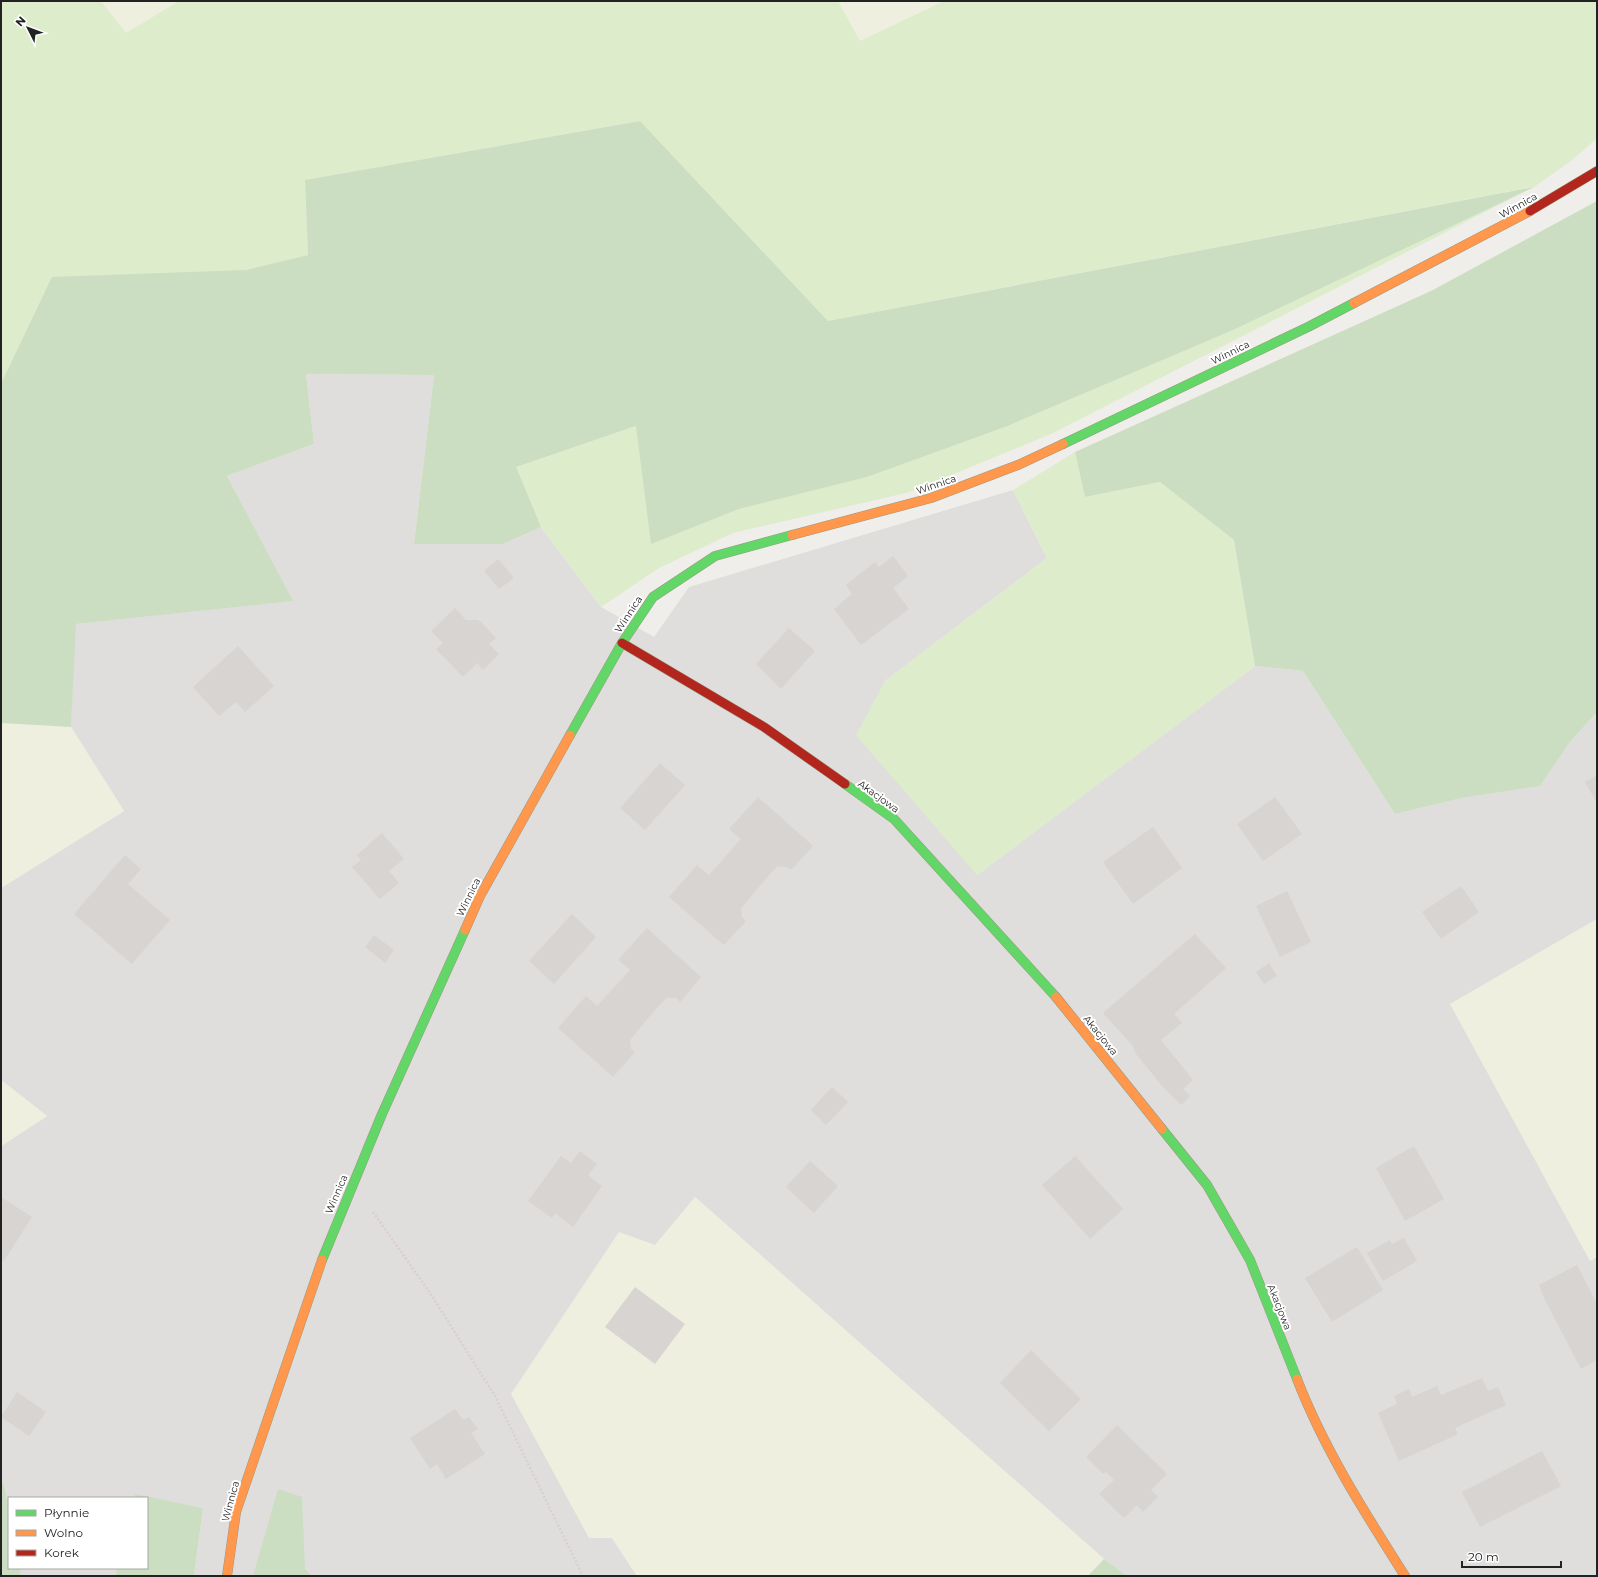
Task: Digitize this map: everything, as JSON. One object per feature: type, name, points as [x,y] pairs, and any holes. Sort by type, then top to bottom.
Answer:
[{"type":"street","name":"Winnica","points":[[227,1576],[236,1512],[326,1248],[382,1114],[480,896],[622,643],[653,597],[716,556],[931,498],[1018,465],[1308,327],[1522,216],[1597,171]]},
{"type":"street","name":"Akacjowa","points":[[622,643],[764,727],[894,819],[1054,994],[1207,1185],[1250,1260],[1311,1416],[1362,1507],[1405,1576]]},
{"type":"path","points":[[348,1196],[374,1213],[430,1293],[495,1396],[584,1576]]},
{"type":"shaded area","points":[[306,374],[434,375],[414,544],[503,544],[541,527],[601,607],[654,637],[689,587],[1013,490],[1047,558],[885,681],[977,875],[1255,666],[1303,671],[1395,814],[1462,798],[1540,786],[1570,742],[1597,712],[1597,919],[1451,1004],[1590,1260],[1597,1257],[1597,1576],[1127,1576],[1104,1559],[695,1197],[612,1538],[637,1576],[194,1576],[203,1508],[135,1495],[135,1497],[8,1497],[8,1505],[4,1484],[1,1482],[1,1146],[47,1116],[1,1080],[1,888],[124,811],[71,727],[75,624],[292,601],[227,476],[314,444]]},
{"type":"shaded area","points":[[20,1569],[117,1569],[115,1576],[21,1576]]},
{"type":"green space","points":[[1,1],[101,1],[126,33],[179,1],[838,1],[860,41],[944,1],[1597,1],[1597,138],[1571,161],[1534,187],[1051,434],[910,492],[733,533],[659,568],[601,607],[541,527],[515,467],[637,426],[651,543],[739,509],[867,477],[1005,427],[1231,331],[1532,187],[828,321],[640,121],[305,180],[308,255],[246,270],[1,384]]},
{"type":"green space","points":[[101,1],[179,1],[126,33]]},
{"type":"green space","points":[[838,1],[944,1],[859,41]]},
{"type":"green space","points":[[640,121],[828,321],[1534,187],[1231,331],[1005,427],[867,477],[739,509],[651,544],[636,426],[516,467],[541,527],[503,544],[414,544],[434,375],[306,374],[314,444],[227,476],[293,601],[76,624],[71,727],[1,723],[1,384],[52,277],[246,270],[308,255],[305,180]]},
{"type":"green space","points":[[1597,201],[1597,712],[1570,742],[1540,786],[1462,798],[1395,814],[1303,671],[1255,666],[1234,540],[1160,482],[1085,497],[1075,452],[1431,291]]},
{"type":"green space","points":[[1075,452],[1085,497],[1160,482],[1234,540],[1255,666],[977,875],[856,735],[885,681],[1047,558],[1013,490]]},
{"type":"green space","points":[[1,723],[71,727],[124,811],[1,888]]},
{"type":"green space","points":[[1597,919],[1597,1257],[1590,1261],[1450,1004]]},
{"type":"green space","points":[[1,1080],[47,1116],[1,1146]]},
{"type":"green space","points":[[695,1197],[1104,1559],[1088,1576],[637,1576],[612,1538],[589,1538],[511,1394],[619,1232],[655,1245]]},
{"type":"green space","points":[[1,1482],[4,1484],[8,1505],[8,1569],[20,1569],[21,1576],[1,1576]]},
{"type":"green space","points":[[278,1489],[302,1497],[305,1569],[311,1576],[253,1576]]},
{"type":"green space","points":[[135,1494],[203,1508],[194,1576],[115,1576],[117,1569],[148,1569],[148,1497],[135,1497]]},
{"type":"green space","points":[[1104,1559],[1127,1576],[1088,1576]]},
{"type":"building","points":[[893,556],[908,576],[893,588],[909,609],[861,645],[834,609],[852,594],[846,585],[875,562],[879,567]]},
{"type":"building","points":[[498,559],[514,578],[499,589],[484,571]]},
{"type":"building","points":[[455,608],[466,620],[477,620],[481,622],[496,638],[489,644],[499,654],[483,670],[477,663],[463,677],[436,649],[443,643],[431,631]]},
{"type":"building","points":[[789,628],[815,651],[781,689],[756,664]]},
{"type":"building","points":[[238,646],[274,686],[245,712],[236,702],[219,716],[193,687]]},
{"type":"building","points":[[660,763],[685,785],[645,830],[620,808]]},
{"type":"building","points":[[1597,775],[1597,803],[1585,782]]},
{"type":"building","points":[[758,797],[813,846],[791,870],[787,867],[777,866],[741,908],[742,917],[746,921],[724,945],[669,897],[697,865],[709,875],[741,839],[729,829]]},
{"type":"building","points":[[1275,797],[1302,834],[1263,861],[1237,824]]},
{"type":"building","points":[[1153,827],[1182,868],[1133,904],[1103,862]]},
{"type":"building","points":[[382,833],[404,859],[389,871],[399,883],[380,899],[352,867],[361,860],[357,855]]},
{"type":"building","points":[[125,855],[141,869],[128,884],[170,920],[132,964],[74,914]]},
{"type":"building","points":[[1461,886],[1479,912],[1441,939],[1422,912]]},
{"type":"building","points":[[1287,891],[1311,942],[1280,957],[1256,906]]},
{"type":"building","points":[[572,914],[596,937],[554,984],[529,961]]},
{"type":"building","points":[[647,928],[701,977],[680,1002],[676,998],[666,998],[649,1017],[630,1040],[631,1049],[635,1052],[613,1077],[558,1028],[586,996],[597,1006],[630,970],[618,960]]},
{"type":"building","points":[[1195,934],[1226,968],[1174,1014],[1182,1023],[1161,1040],[1193,1080],[1183,1089],[1190,1096],[1181,1105],[1163,1087],[1136,1054],[1133,1046],[1103,1013]]},
{"type":"building","points":[[374,935],[394,950],[385,963],[365,947]]},
{"type":"building","points":[[1269,963],[1277,976],[1264,984],[1256,972]]},
{"type":"building","points":[[832,1087],[848,1102],[826,1125],[811,1110]]},
{"type":"building","points":[[1414,1146],[1444,1199],[1405,1221],[1376,1168]]},
{"type":"building","points":[[580,1151],[597,1164],[588,1175],[602,1186],[573,1227],[555,1213],[552,1218],[528,1201],[561,1156],[571,1163]]},
{"type":"building","points":[[1075,1156],[1123,1209],[1090,1239],[1042,1185]]},
{"type":"building","points":[[810,1161],[838,1186],[814,1213],[786,1187]]},
{"type":"building","points":[[1,1197],[32,1217],[4,1261],[1,1258]]},
{"type":"building","points":[[1404,1238],[1417,1261],[1383,1281],[1367,1253],[1390,1240],[1392,1244]]},
{"type":"building","points":[[1357,1247],[1383,1290],[1332,1322],[1305,1278]]},
{"type":"building","points":[[1577,1265],[1597,1304],[1597,1360],[1581,1369],[1544,1298],[1539,1285]]},
{"type":"building","points":[[635,1287],[685,1324],[655,1364],[605,1327]]},
{"type":"building","points":[[1031,1350],[1081,1399],[1049,1431],[1000,1383]]},
{"type":"building","points":[[1482,1378],[1488,1391],[1498,1387],[1506,1405],[1455,1428],[1458,1434],[1399,1461],[1378,1413],[1397,1404],[1394,1396],[1409,1389],[1412,1397],[1437,1386],[1441,1395]]},
{"type":"building","points":[[17,1392],[46,1412],[29,1436],[1,1417]]},
{"type":"building","points":[[455,1409],[463,1420],[469,1417],[478,1429],[471,1433],[485,1454],[446,1479],[437,1464],[430,1469],[410,1438]]},
{"type":"building","points":[[1117,1425],[1167,1474],[1151,1490],[1158,1497],[1143,1512],[1137,1505],[1124,1518],[1099,1494],[1114,1480],[1106,1472],[1103,1474],[1086,1457]]},
{"type":"building","points":[[1542,1451],[1561,1486],[1480,1527],[1462,1492]]},
{"type":"traffic: fast","points":[[1063,444],[1308,327],[1354,303]]},
{"type":"traffic: fast","points":[[570,735],[622,643],[653,597],[715,556],[792,535]]},
{"type":"traffic: fast","points":[[845,784],[894,819],[1056,997]]},
{"type":"traffic: fast","points":[[322,1260],[382,1114],[465,930]]},
{"type":"traffic: fast","points":[[1162,1129],[1207,1185],[1250,1260],[1297,1379]]},
{"type":"traffic: slow","points":[[1354,303],[1530,211]]},
{"type":"traffic: slow","points":[[792,535],[931,498],[1018,465],[1063,444]]},
{"type":"traffic: slow","points":[[465,930],[480,896],[570,735]]},
{"type":"traffic: slow","points":[[1056,997],[1162,1129]]},
{"type":"traffic: slow","points":[[227,1576],[236,1512],[322,1260]]},
{"type":"traffic: slow","points":[[1297,1379],[1332,1455],[1360,1504],[1405,1576]]},
{"type":"traffic: jam","points":[[1530,211],[1597,171]]},
{"type":"traffic: jam","points":[[622,643],[764,727],[845,784]]}]
